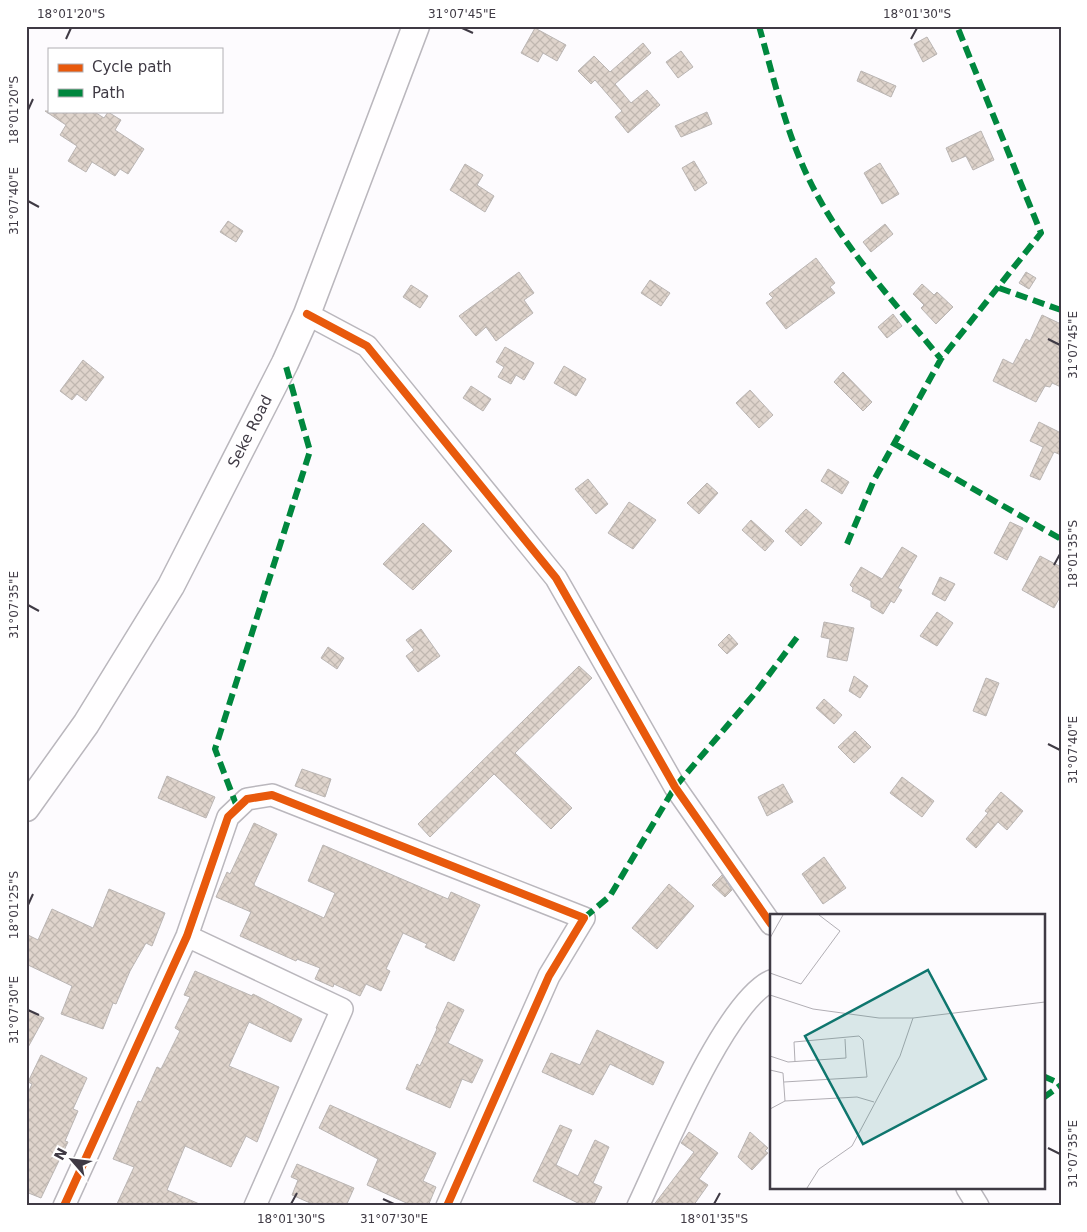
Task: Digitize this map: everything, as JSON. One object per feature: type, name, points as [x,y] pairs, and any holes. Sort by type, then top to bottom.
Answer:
[{"type":"main road","name":"Seke Road","points":[[26,808],[86,724],[171,586],[285,363],[307,314],[416,26]]},
{"type":"street","points":[[307,314],[367,346],[556,578],[675,787],[770,923]]},
{"type":"street","points":[[64,1206],[187,936],[228,817],[248,799],[272,795],[584,918],[549,976],[447,1206]]},
{"type":"street","points":[[187,936],[342,1009],[255,1206]]},
{"type":"street","points":[[638,1206],[695,1084],[729,1025],[762,985],[770,981]]},
{"type":"street","points":[[968,1190],[978,1206]]},
{"type":"building","points":[[535,28],[566,45],[557,61],[543,53],[538,62],[521,53]]},
{"type":"building","points":[[927,37],[937,54],[923,62],[914,44]]},
{"type":"building","points":[[643,43],[651,53],[615,84],[631,103],[647,90],[660,105],[628,133],[615,117],[622,111],[595,80],[591,84],[578,71],[594,56],[610,72]]},
{"type":"building","points":[[681,51],[693,67],[678,78],[666,62]]},
{"type":"building","points":[[861,71],[896,86],[891,97],[857,81]]},
{"type":"building","points":[[45,111],[95,112],[104,118],[108,112],[121,120],[115,130],[144,149],[128,174],[120,169],[115,176],[92,162],[86,172],[68,161],[77,146],[60,135],[66,125]]},
{"type":"building","points":[[707,112],[712,124],[681,137],[675,126]]},
{"type":"building","points":[[981,131],[994,160],[973,170],[966,156],[952,162],[946,148]]},
{"type":"building","points":[[694,161],[707,183],[695,191],[682,168]]},
{"type":"building","points":[[880,163],[899,194],[882,204],[864,173]]},
{"type":"building","points":[[465,164],[483,175],[477,185],[494,196],[485,212],[450,190]]},
{"type":"building","points":[[228,221],[243,231],[236,242],[220,232]]},
{"type":"building","points":[[885,224],[893,234],[871,252],[863,242]]},
{"type":"building","points":[[816,258],[835,283],[830,287],[835,293],[786,329],[766,303],[773,298],[769,294]]},
{"type":"building","points":[[519,272],[534,293],[524,300],[533,313],[496,341],[486,327],[476,336],[459,316]]},
{"type":"building","points":[[1026,272],[1036,278],[1029,289],[1019,283]]},
{"type":"building","points":[[650,280],[670,293],[661,306],[641,293]]},
{"type":"building","points":[[922,284],[934,295],[937,292],[953,307],[936,324],[921,308],[924,305],[913,294]]},
{"type":"building","points":[[411,285],[428,296],[420,308],[403,297]]},
{"type":"building","points":[[893,314],[902,326],[887,338],[878,327]]},
{"type":"building","points":[[1042,315],[1061,324],[1061,387],[1052,383],[1050,387],[1045,386],[1036,402],[993,381],[1003,359],[1013,364],[1026,339],[1030,341]]},
{"type":"building","points":[[505,347],[534,363],[524,380],[516,375],[511,384],[498,377],[504,367],[496,362]]},
{"type":"building","points":[[83,360],[104,377],[86,401],[77,394],[72,400],[60,391]]},
{"type":"building","points":[[564,366],[586,379],[576,396],[554,383]]},
{"type":"building","points":[[843,372],[872,402],[863,411],[834,382]]},
{"type":"building","points":[[471,386],[491,399],[483,411],[463,398]]},
{"type":"building","points":[[750,390],[773,415],[759,428],[736,403]]},
{"type":"building","points":[[1039,422],[1061,433],[1061,455],[1054,452],[1040,480],[1030,476],[1043,447],[1030,441]]},
{"type":"building","points":[[828,469],[849,482],[842,494],[821,481]]},
{"type":"building","points":[[588,479],[608,504],[596,514],[575,489]]},
{"type":"building","points":[[707,483],[718,493],[699,514],[687,503]]},
{"type":"building","points":[[629,502],[656,520],[633,549],[608,533]]},
{"type":"building","points":[[806,509],[822,523],[801,546],[785,531]]},
{"type":"building","points":[[751,520],[774,541],[765,551],[742,530]]},
{"type":"building","points":[[1010,522],[1023,528],[1007,560],[994,553]]},
{"type":"building","points":[[423,523],[452,551],[413,590],[383,564]]},
{"type":"building","points":[[902,547],[917,556],[898,588],[902,590],[894,603],[891,601],[883,614],[871,607],[871,601],[852,591],[853,588],[850,585],[861,567],[882,579]]},
{"type":"building","points":[[1040,556],[1061,567],[1061,595],[1054,608],[1022,590]]},
{"type":"building","points":[[940,577],[955,584],[945,601],[932,594]]},
{"type":"building","points":[[937,612],[953,623],[937,646],[920,636]]},
{"type":"building","points":[[824,622],[854,628],[847,661],[827,657],[830,639],[821,637]]},
{"type":"building","points":[[421,629],[440,656],[418,672],[406,656],[414,650],[406,640]]},
{"type":"building","points":[[729,634],[738,644],[727,654],[718,645]]},
{"type":"building","points":[[328,647],[344,658],[337,669],[321,658]]},
{"type":"building","points":[[579,666],[592,678],[515,753],[572,808],[551,829],[494,774],[430,837],[418,824]]},
{"type":"building","points":[[854,676],[868,686],[860,698],[849,691]]},
{"type":"building","points":[[986,678],[999,683],[986,716],[973,711]]},
{"type":"building","points":[[824,699],[842,715],[834,724],[816,708]]},
{"type":"building","points":[[855,731],[871,747],[854,763],[838,747]]},
{"type":"building","points":[[302,769],[331,779],[325,797],[295,786]]},
{"type":"building","points":[[167,776],[215,797],[206,818],[158,798]]},
{"type":"building","points":[[902,777],[934,801],[922,817],[890,793]]},
{"type":"building","points":[[783,784],[793,802],[767,816],[758,797]]},
{"type":"building","points":[[1001,792],[1023,811],[1007,830],[998,822],[976,848],[966,839],[988,813],[985,811]]},
{"type":"building","points":[[254,823],[277,834],[254,884],[255,886],[324,918],[335,893],[308,881],[323,845],[448,899],[451,892],[480,905],[454,961],[425,947],[427,944],[403,933],[386,969],[390,971],[381,991],[366,984],[360,996],[334,984],[333,987],[315,979],[320,968],[297,959],[296,961],[240,936],[251,912],[216,897],[227,872],[230,874]]},
{"type":"building","points":[[824,857],[846,888],[823,904],[802,874]]},
{"type":"building","points":[[722,875],[732,890],[725,897],[712,885]]},
{"type":"building","points":[[669,884],[694,906],[657,949],[632,928]]},
{"type":"building","points":[[109,889],[165,913],[152,946],[146,943],[130,971],[116,1004],[113,1003],[103,1029],[61,1014],[72,986],[26,964],[26,934],[38,940],[52,909],[93,928]]},
{"type":"building","points":[[195,971],[252,996],[253,994],[302,1019],[291,1042],[249,1022],[229,1066],[279,1087],[257,1142],[246,1136],[231,1167],[185,1146],[167,1190],[204,1206],[116,1206],[134,1167],[113,1159],[138,1101],[141,1102],[157,1067],[161,1069],[180,1031],[175,1028],[190,997],[184,995]]},
{"type":"building","points":[[448,1002],[464,1010],[448,1043],[483,1060],[472,1083],[462,1079],[450,1108],[406,1089],[417,1064],[420,1066]]},
{"type":"building","points":[[26,1009],[44,1018],[26,1051]]},
{"type":"building","points":[[597,1030],[664,1062],[653,1085],[610,1064],[593,1095],[542,1072],[551,1053],[580,1065]]},
{"type":"building","points":[[41,1055],[87,1078],[73,1109],[78,1111],[65,1141],[68,1142],[41,1198],[26,1192],[26,1097],[32,1084],[28,1082]]},
{"type":"building","points":[[330,1105],[436,1153],[423,1181],[436,1187],[428,1206],[413,1206],[367,1185],[378,1159],[319,1128]]},
{"type":"building","points":[[560,1125],[572,1130],[556,1165],[578,1176],[595,1140],[609,1147],[593,1183],[602,1187],[593,1206],[584,1206],[533,1181]]},
{"type":"building","points":[[689,1132],[718,1153],[699,1179],[708,1185],[693,1206],[653,1206],[694,1152],[681,1143]]},
{"type":"building","points":[[750,1132],[768,1148],[765,1151],[768,1153],[752,1170],[738,1157]]},
{"type":"building","points":[[297,1164],[354,1188],[346,1206],[317,1206],[292,1195],[298,1180],[291,1177]]},
{"type":"marked path","points":[[759,26],[789,130],[815,191],[846,242],[883,290],[941,359]]},
{"type":"marked path","points":[[847,544],[874,480],[941,359],[1041,233],[957,26]]},
{"type":"marked path","points":[[999,288],[1061,310]]},
{"type":"marked path","points":[[237,807],[215,749],[310,451],[285,363]]},
{"type":"marked path","points":[[893,443],[1061,539]]},
{"type":"marked path","points":[[584,918],[610,896],[675,787],[756,692],[798,636]]},
{"type":"marked path","points":[[1044,1076],[1061,1084]]},
{"type":"marked path","points":[[1044,1097],[1061,1085]]},
{"type":"cycle path","points":[[307,314],[367,346],[556,578],[675,787],[770,923]]},
{"type":"cycle path","points":[[64,1206],[187,936],[228,817],[247,799],[272,795],[584,918],[549,976],[447,1206]]}]
